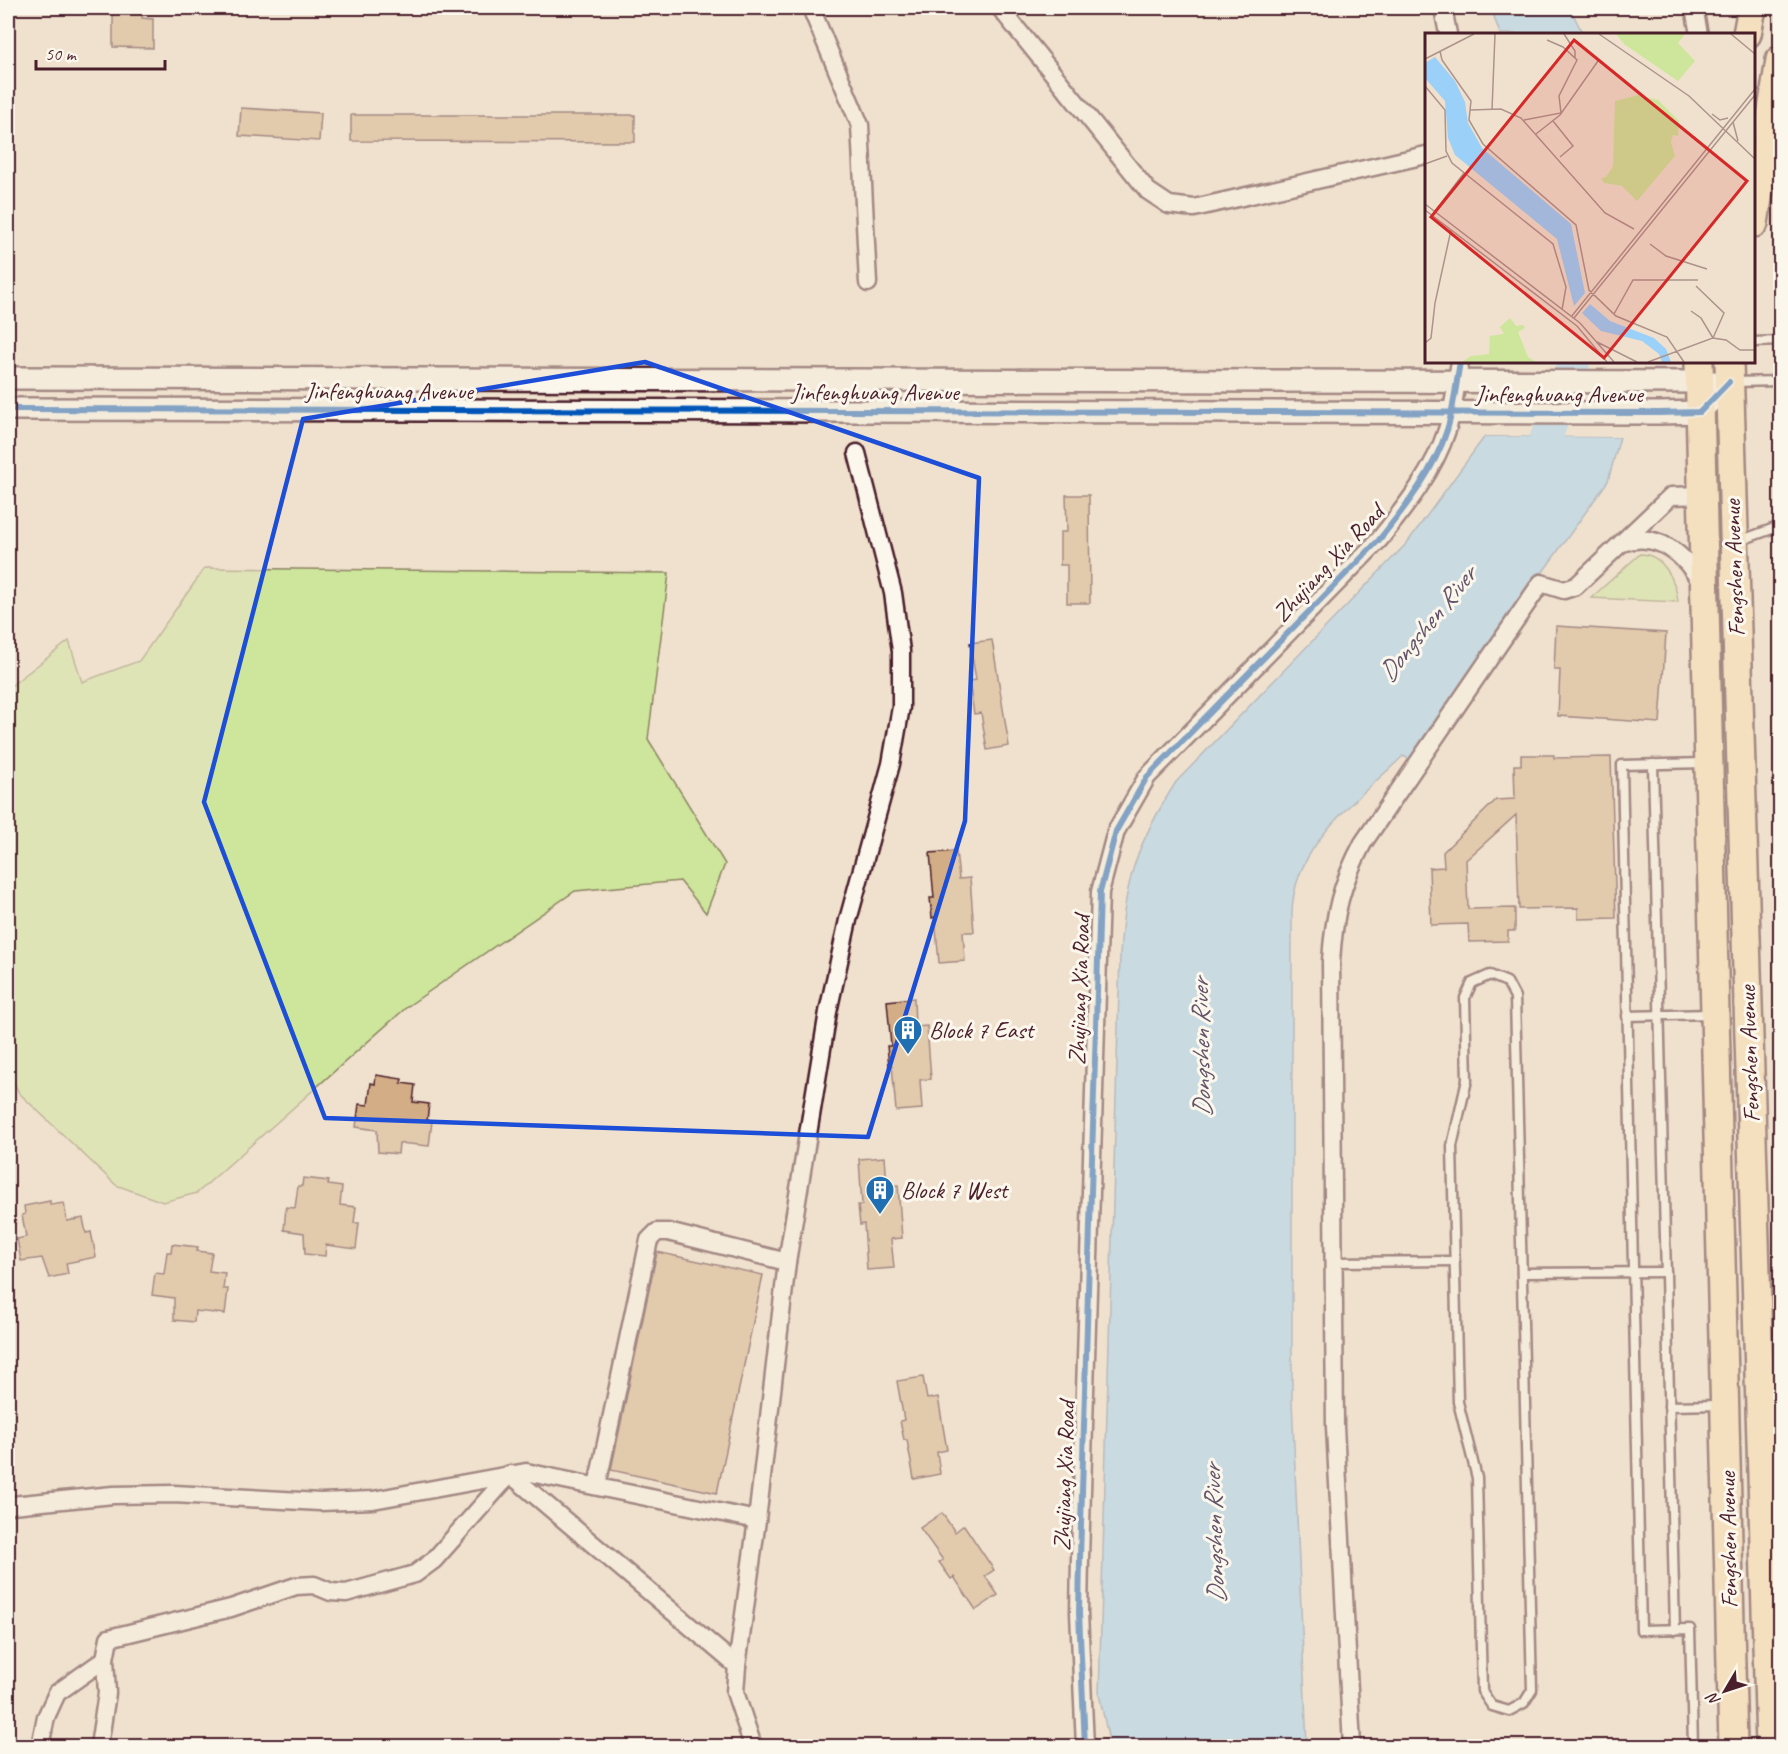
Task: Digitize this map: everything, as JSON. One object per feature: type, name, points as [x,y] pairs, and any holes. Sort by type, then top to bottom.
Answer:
[{"type":"main road","points":[[1747,33],[1752,8]]},
{"type":"main road","points":[[1755,218],[1780,60]]},
{"type":"main road","name":"Fengshen Avenue","points":[[1733,368],[1733,543],[1772,1562],[1770,1746]]},
{"type":"main road","name":"Fengshen Avenue","points":[[1699,372],[1733,1746]]},
{"type":"street","points":[[811,8],[860,125],[868,283]]},
{"type":"street","points":[[1000,8],[1148,190],[1169,205],[1194,208],[1425,155]]},
{"type":"street","points":[[1443,8],[1448,33]]},
{"type":"street","points":[[1694,8],[1699,33]]},
{"type":"street","points":[[1700,412],[1733,368]]},
{"type":"street","name":"Jinfenghuang Avenue","points":[[8,378],[1458,371],[1484,380],[1659,383],[1699,372],[1733,368]]},
{"type":"street","name":"Zhujiang Xia Road","points":[[1085,1746],[1078,1613],[1100,892],[1106,861],[1125,812],[1147,777],[1386,532],[1425,477],[1448,429],[1458,371]]},
{"type":"street","name":"Jinfenghuang Avenue","points":[[8,409],[1700,412]]},
{"type":"street","points":[[753,1746],[735,1692],[787,1262],[828,1011],[848,920],[891,765],[901,707],[901,651],[893,593],[857,453]]},
{"type":"street","points":[[1352,1746],[1335,1427],[1331,961],[1338,900],[1347,871],[1363,843],[1541,583],[1564,590],[1573,588],[1671,496],[1702,495]]},
{"type":"street","points":[[1622,543],[1636,538],[1649,538],[1661,542],[1682,559],[1704,590]]},
{"type":"street","points":[[597,1486],[649,1240],[657,1233],[668,1232],[787,1262]]},
{"type":"street","points":[[12,1505],[113,1495],[174,1494],[320,1502],[374,1500],[526,1472],[757,1520]]},
{"type":"street","points":[[99,1746],[107,1693],[105,1659],[110,1638],[231,1608],[296,1586],[314,1585],[331,1592],[346,1593],[415,1574],[434,1560],[510,1474]]},
{"type":"street","points":[[510,1474],[737,1666]]},
{"type":"street","points":[[40,1746],[46,1717],[57,1693],[105,1659]]},
{"type":"lane","points":[[1755,342],[1780,341]]},
{"type":"lane","points":[[1733,368],[1780,381]]},
{"type":"lane","points":[[1733,543],[1780,526]]},
{"type":"lane","points":[[1694,1746],[1690,1629],[1641,1630],[1622,765],[1709,763]]},
{"type":"lane","points":[[1653,764],[1675,1630]]},
{"type":"lane","points":[[1490,975],[1507,982],[1515,997],[1522,1274],[1532,1690],[1524,1703],[1509,1711],[1492,1706],[1482,1691],[1477,1478],[1472,1453],[1462,1426],[1458,1402],[1452,1146],[1467,1080],[1465,998],[1472,983],[1490,975]]},
{"type":"lane","points":[[1627,1016],[1715,1014]]},
{"type":"lane","points":[[1334,1262],[1455,1260]]},
{"type":"lane","points":[[1522,1274],[1666,1272]]},
{"type":"lane","points":[[1669,1406],[1725,1405]]},
{"type":"highlighted area","points":[[645,362],[979,478],[965,821],[868,1137],[325,1118],[204,802],[303,419]]},
{"type":"green space","points":[[1640,554],[1656,559],[1667,570],[1675,586],[1678,602],[1591,598]]},
{"type":"green space","points":[[205,568],[669,573],[648,739],[725,864],[706,913],[680,881],[575,891],[408,1006],[197,1193],[163,1202],[116,1185],[19,1093],[8,1069],[8,688],[69,641],[82,682],[139,661]]},
{"type":"water","points":[[1491,8],[1570,8],[1582,33],[1500,33]]},
{"type":"water","points":[[1485,436],[1620,437],[1608,481],[1409,759],[1403,756],[1331,825],[1303,866],[1295,888],[1292,913],[1292,1400],[1307,1746],[1110,1746],[1099,1694],[1120,955],[1125,906],[1134,864],[1151,825],[1176,782],[1407,543]]},
{"type":"pier","points":[[1485,433],[1620,434],[1623,437],[1485,436]]},
{"type":"building","points":[[113,10],[142,10],[142,18],[153,19],[153,48],[113,47]]},
{"type":"building","points":[[241,108],[321,113],[319,141],[239,136]]},
{"type":"building","points":[[351,115],[635,115],[635,142],[351,141]]},
{"type":"building","points":[[1066,495],[1089,495],[1090,603],[1067,603],[1067,565],[1060,565],[1060,532],[1067,532]]},
{"type":"building","points":[[1556,626],[1666,633],[1660,723],[1558,716],[1560,670],[1554,670]]},
{"type":"building","points":[[992,640],[1009,746],[987,750],[981,713],[974,714],[969,681],[976,680],[970,643]]},
{"type":"building","points":[[1521,755],[1554,755],[1554,758],[1611,757],[1616,918],[1578,919],[1578,908],[1519,909],[1516,815],[1466,860],[1468,909],[1515,908],[1515,931],[1508,931],[1508,941],[1469,942],[1468,924],[1431,925],[1429,868],[1444,867],[1443,852],[1496,800],[1515,799],[1514,765],[1521,765]]},
{"type":"building","points":[[956,851],[959,879],[970,878],[974,932],[963,932],[965,961],[939,963],[935,917],[932,918],[930,898],[934,898],[930,853]]},
{"type":"building","name":"Block 7 East","points":[[914,998],[915,1027],[927,1026],[931,1079],[920,1080],[922,1109],[896,1111],[892,1065],[889,1066],[887,1046],[891,1046],[887,1001]]},
{"type":"building","points":[[376,1075],[402,1079],[401,1083],[415,1085],[413,1102],[429,1104],[427,1120],[432,1121],[429,1146],[399,1143],[398,1154],[378,1152],[377,1130],[356,1127],[359,1104],[368,1105],[371,1083],[375,1084]]},
{"type":"building","name":"Block 7 West","points":[[885,1157],[887,1186],[898,1185],[902,1238],[891,1239],[894,1268],[867,1270],[864,1224],[860,1225],[858,1205],[862,1205],[859,1159]]},
{"type":"building","points":[[303,1178],[329,1181],[328,1185],[342,1187],[340,1205],[356,1207],[354,1223],[359,1223],[356,1249],[326,1245],[325,1256],[305,1254],[304,1233],[284,1230],[286,1207],[295,1208],[298,1186],[302,1186]]},
{"type":"building","points":[[50,1201],[50,1205],[64,1203],[67,1221],[83,1218],[86,1233],[91,1232],[96,1257],[66,1263],[68,1274],[49,1278],[42,1258],[21,1261],[17,1239],[26,1237],[22,1215],[25,1214],[24,1206]]},
{"type":"building","points":[[172,1244],[198,1247],[197,1251],[212,1253],[209,1271],[225,1273],[223,1289],[228,1289],[225,1314],[195,1311],[194,1322],[174,1320],[174,1298],[152,1295],[155,1273],[164,1274],[167,1252],[171,1252]]},
{"type":"building","points":[[657,1252],[763,1275],[717,1493],[611,1470]]},
{"type":"building","points":[[923,1377],[927,1399],[938,1397],[947,1450],[937,1452],[940,1474],[914,1479],[907,1440],[904,1440],[900,1421],[904,1420],[897,1381]]},
{"type":"building","points":[[942,1513],[955,1532],[964,1525],[994,1570],[985,1576],[998,1595],[976,1610],[954,1577],[951,1579],[939,1562],[943,1560],[920,1528]]},
{"type":"waterway","name":"Dongshen River","points":[[1532,476],[1574,363]]},
{"type":"cycle path","points":[[1085,1746],[1079,1613],[1100,892],[1116,831],[1147,777],[1379,540],[1409,501],[1435,460],[1447,430],[1460,363]]},
{"type":"cycle path","points":[[8,409],[1659,413],[1700,412],[1729,382]]},
{"type":"place","name":"Block 7 East","points":[[908,1056]]},
{"type":"place","name":"Block 7 West","points":[[880,1216]]}]
